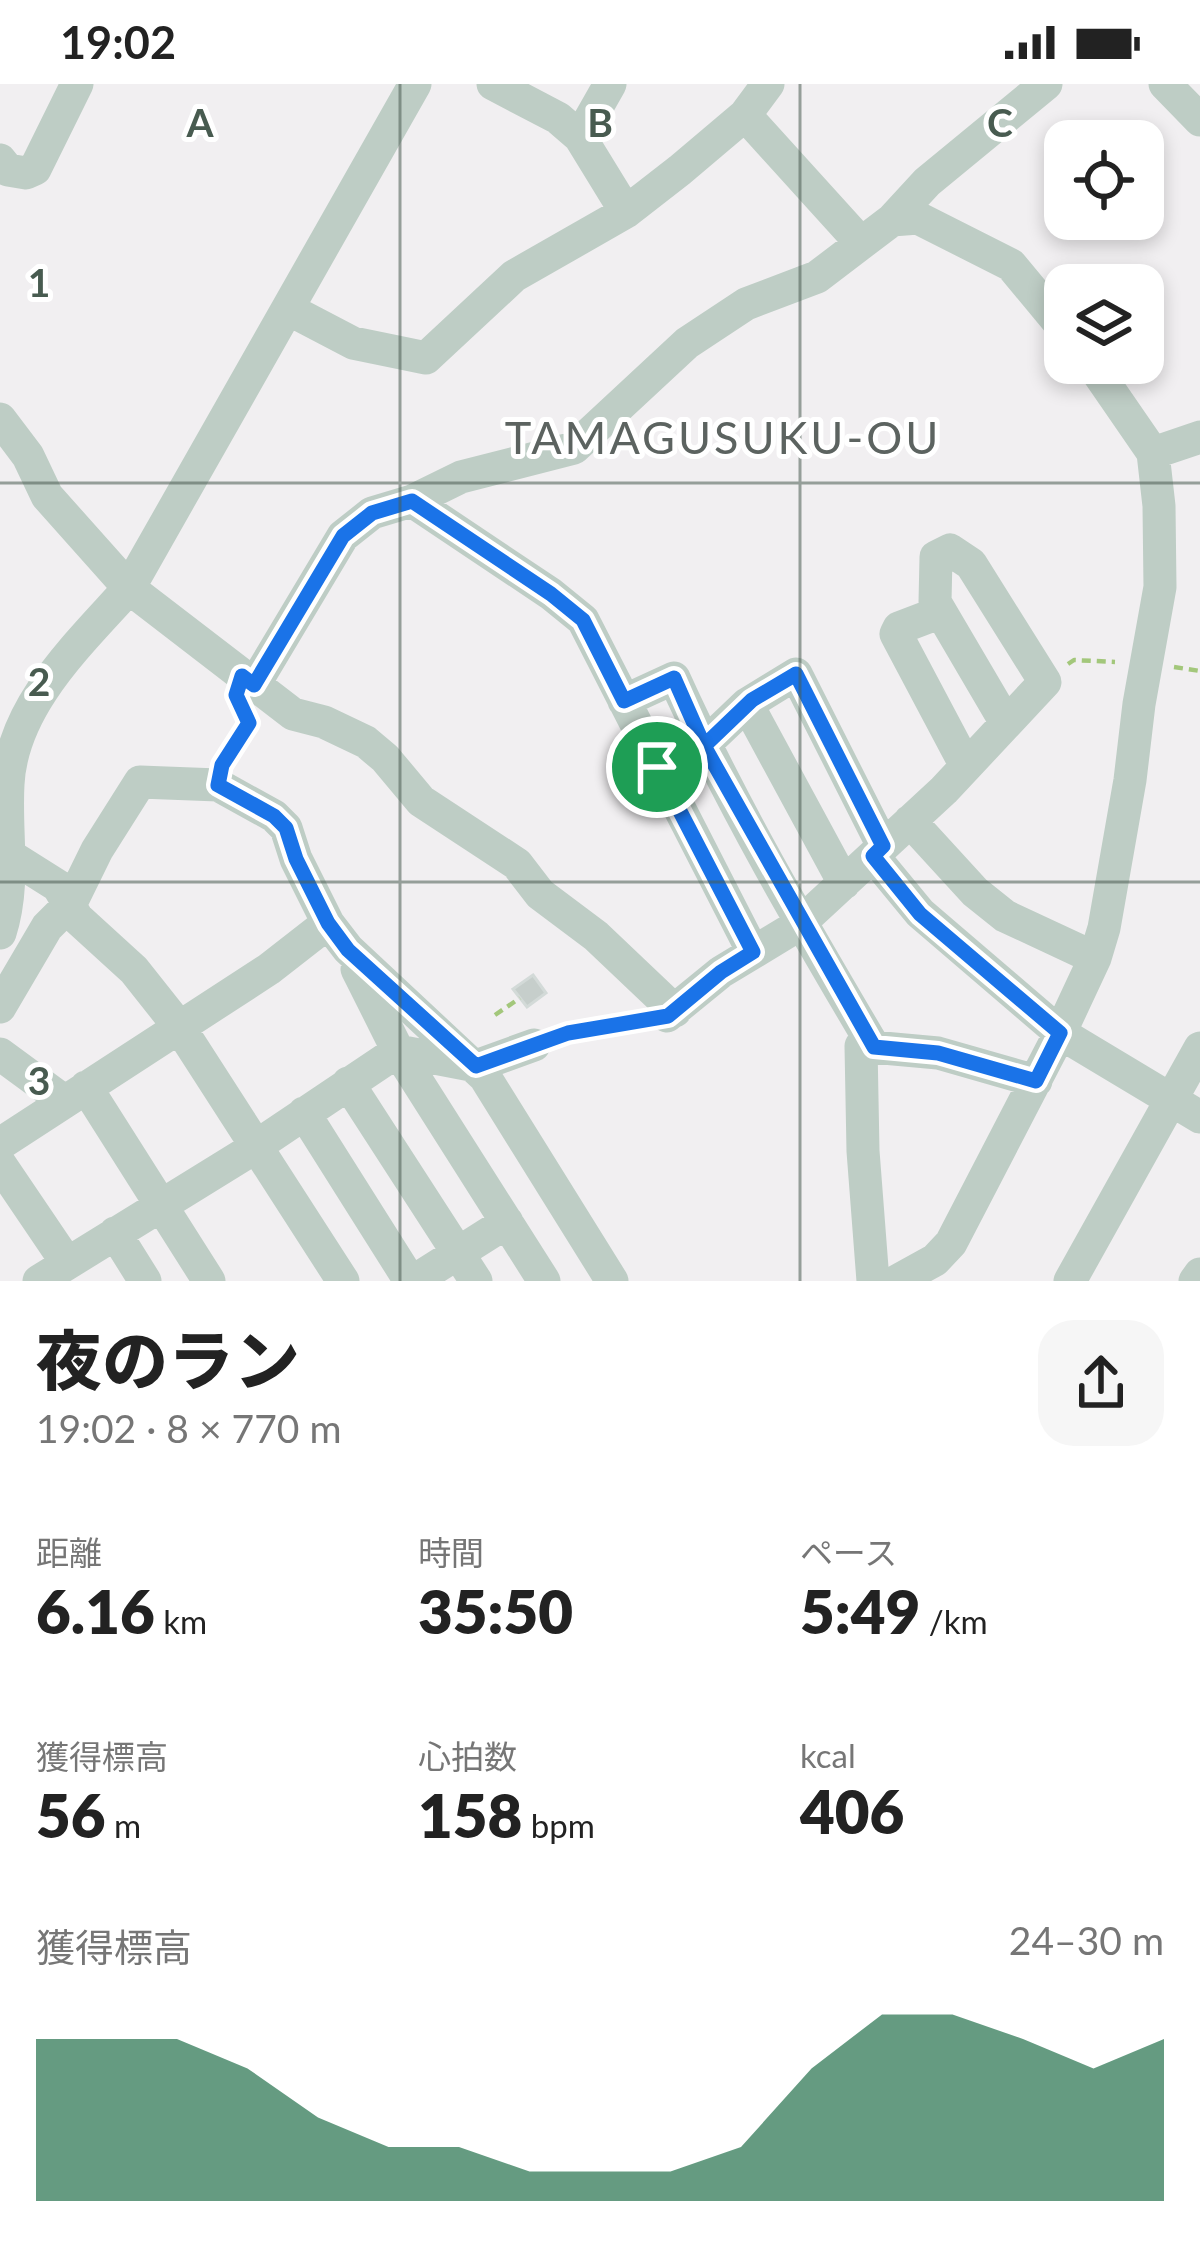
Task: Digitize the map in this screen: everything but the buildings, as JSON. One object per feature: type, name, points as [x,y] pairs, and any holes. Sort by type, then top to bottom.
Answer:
[{"type":"street","points":[[0,160],[8,170],[34,170],[76,84]]},
{"type":"street","points":[[0,933],[12,857],[8,780],[33,704],[68,656],[129,588],[415,84]]},
{"type":"street","points":[[493,84],[558,118],[580,137],[626,212]]},
{"type":"street","points":[[580,137],[610,84]]},
{"type":"street","points":[[288,309],[352,343],[426,358],[514,276],[626,212],[745,115],[768,84]]},
{"type":"street","points":[[248,681],[343,536],[372,513],[412,501],[461,477],[574,448],[687,343],[746,304],[817,277],[892,220],[927,182],[1046,84]]},
{"type":"street","points":[[1165,84],[1200,120]]},
{"type":"street","points":[[745,115],[861,243]]},
{"type":"street","points":[[892,220],[918,218],[1011,265],[1044,305]]},
{"type":"street","points":[[897,1281],[935,1260],[951,1244],[1060,1033],[1104,928],[1160,587],[1160,506],[1153,453],[1105,384]]},
{"type":"street","points":[[0,419],[28,456],[46,496],[129,588],[292,715],[324,722],[366,742],[421,801],[517,864],[541,894],[596,936],[671,1014],[721,972],[801,923],[966,766],[1045,682],[971,564],[950,550],[936,556],[935,602],[1006,723]]},
{"type":"street","points":[[1153,453],[1200,436]]},
{"type":"street","points":[[412,501],[583,620],[753,952]]},
{"type":"street","points":[[941,612],[899,628],[896,634],[966,766]]},
{"type":"street","points":[[657,767],[704,746],[747,704],[796,674],[878,851],[920,914],[1060,1033],[1186,1107]]},
{"type":"street","points":[[624,701],[674,678],[704,746],[874,1047]]},
{"type":"street","points":[[747,704],[844,883]]},
{"type":"street","points":[[0,1006],[47,928],[71,903],[97,850],[140,782],[218,785],[274,816],[286,828],[296,859],[398,1051],[544,1281]]},
{"type":"street","points":[[910,820],[975,892],[1005,916],[1095,958]]},
{"type":"street","points":[[12,857],[58,886],[77,918],[134,970],[180,1028],[343,1281]]},
{"type":"street","points":[[0,1144],[269,969],[338,936]]},
{"type":"street","points":[[338,936],[476,1066],[611,1281]]},
{"type":"street","points":[[0,1164],[53,1272],[256,1147],[398,1051],[476,1066],[534,1045]]},
{"type":"street","points":[[873,1281],[861,1046],[938,1053],[1036,1081]]},
{"type":"street","points":[[1070,1281],[1186,1107],[1200,1048]]},
{"type":"street","points":[[0,1054],[75,1094],[159,1205],[209,1281]]},
{"type":"street","points":[[349,1083],[467,1267]]},
{"type":"street","points":[[304,1113],[412,1281],[467,1267],[507,1222]]},
{"type":"street","points":[[115,1233],[145,1281]]},
{"type":"path","points":[[218,785],[222,765],[249,723],[236,695],[248,681]]},
{"type":"path","points":[[495,1016],[520,998]]},
{"type":"path","points":[[534,1045],[568,1033],[671,1014]]},
{"type":"district","name":"TAMAGUSUKU-OU","points":[[723,437]]},
{"type":"route","points":[[657,767],[704,746],[752,700],[796,674],[883,846],[873,856],[920,914],[1060,1033],[1036,1081],[938,1053],[874,1047],[704,746],[674,678],[624,701],[583,620],[412,501],[372,513],[343,536],[254,685],[242,676],[236,695],[249,723],[222,765],[218,785],[274,816],[286,828],[328,923],[348,950],[476,1066],[568,1033],[668,1016],[753,952],[657,767]]}]
